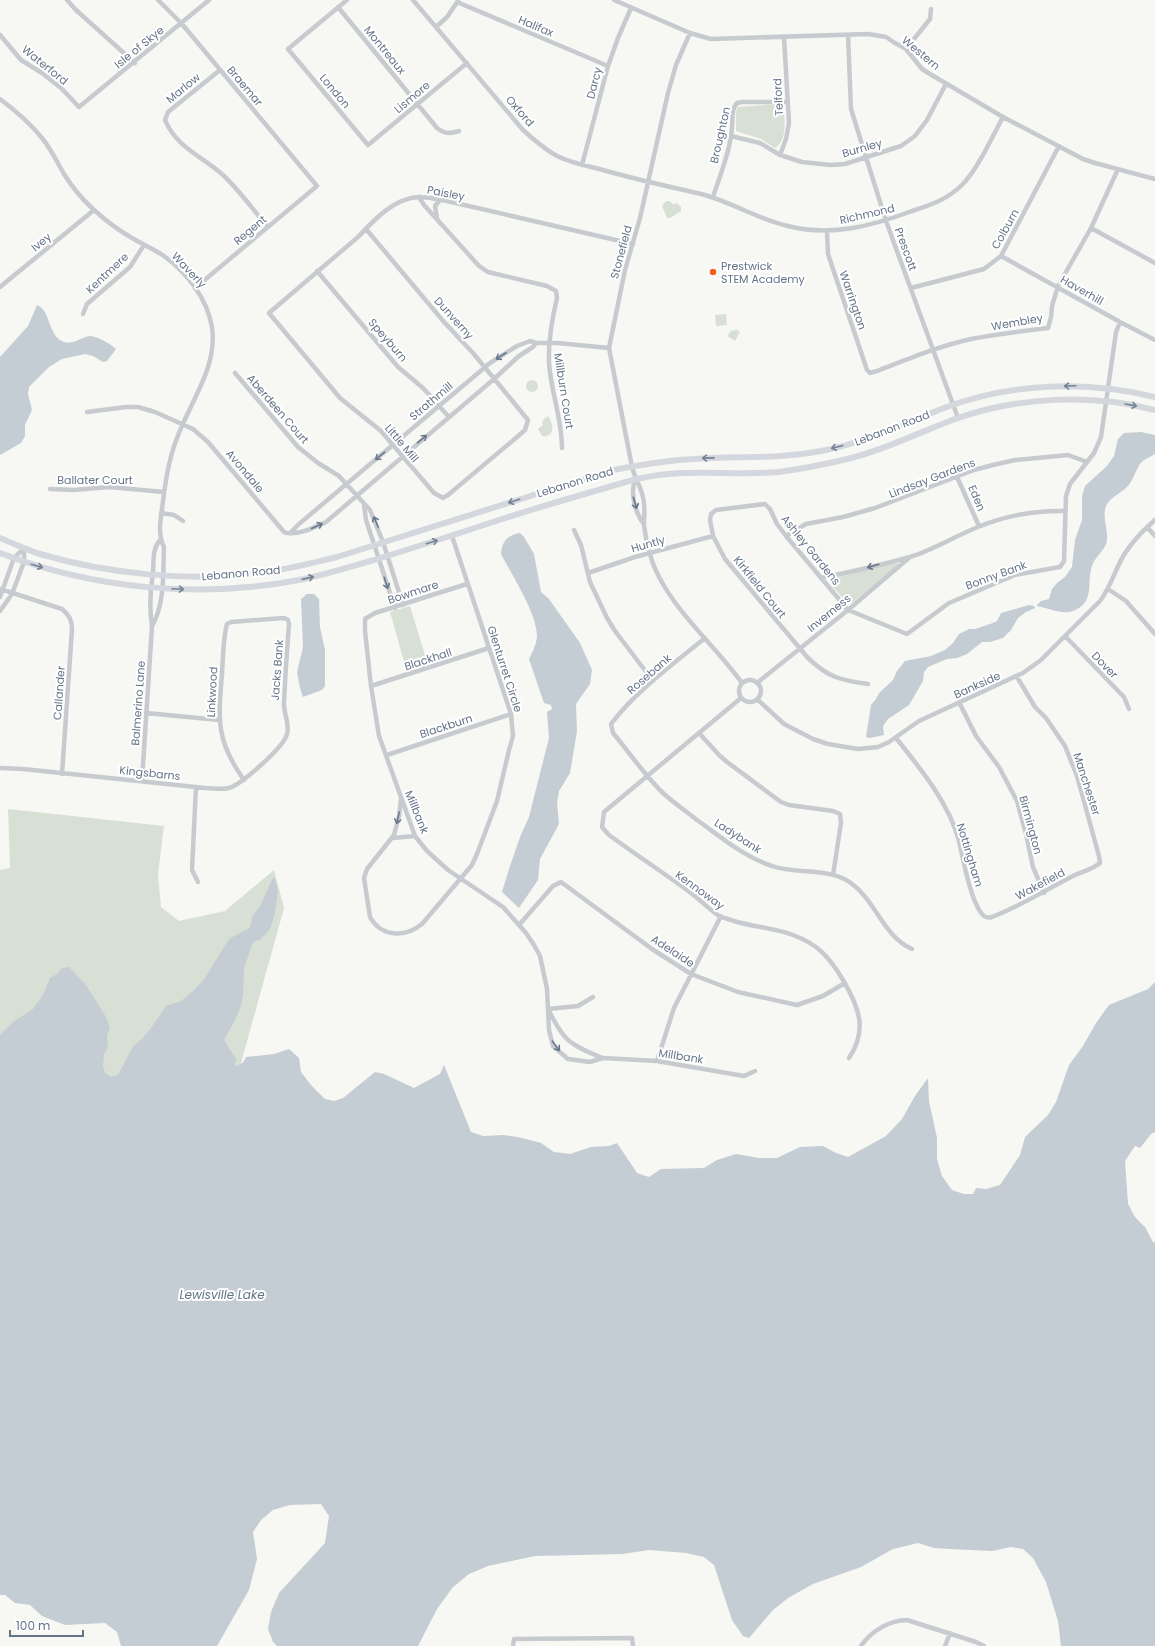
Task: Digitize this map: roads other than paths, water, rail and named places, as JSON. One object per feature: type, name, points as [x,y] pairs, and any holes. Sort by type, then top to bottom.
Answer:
[{"type":"main road","name":"Lebanon Road","points":[[0,538],[38,553],[89,566],[191,577],[260,573],[296,567],[374,545],[613,470],[658,462],[694,459],[790,456],[823,451],[864,440],[953,405],[982,397],[1029,388],[1075,386],[1108,388],[1155,396]]},
{"type":"main road","name":"Lebanon Road","points":[[0,553],[24,562],[78,577],[150,588],[210,589],[269,585],[324,574],[388,556],[556,502],[635,480],[679,473],[777,472],[816,466],[847,459],[883,448],[958,418],[992,408],[1036,401],[1075,400],[1106,402],[1155,410]]},
{"type":"street","points":[[67,0],[76,10],[135,62]]},
{"type":"street","name":"Braemar","points":[[158,0],[182,24],[317,186]]},
{"type":"street","name":"Isle of Skye","points":[[79,107],[182,24],[209,0]]},
{"type":"street","points":[[338,7],[347,0]]},
{"type":"street","name":"Oxford","points":[[413,0],[523,130],[538,144],[558,156],[582,165],[647,182]]},
{"type":"street","name":"Western","points":[[614,0],[690,33],[705,38],[719,40],[848,35],[876,35],[886,38],[906,49],[922,68],[946,84],[1003,117],[1083,159],[1155,180]]},
{"type":"street","points":[[436,27],[447,17],[458,1]]},
{"type":"street","name":"Halifax","points":[[458,1],[608,66]]},
{"type":"street","name":"London","points":[[338,7],[288,49],[368,145]]},
{"type":"street","name":"Montreaux","points":[[338,7],[437,128],[444,133],[450,134],[459,131]]},
{"type":"street","name":"Darcy","points":[[582,165],[608,66],[618,38],[632,8]]},
{"type":"street","points":[[906,49],[930,19],[931,9]]},
{"type":"street","name":"Stonefield","points":[[635,480],[609,348],[619,298],[640,218],[647,182],[674,72],[690,33]]},
{"type":"street","name":"Waterford","points":[[0,35],[22,60],[61,88],[79,107]]},
{"type":"street","name":"Prescott","points":[[848,35],[851,109],[886,221],[958,418]]},
{"type":"street","name":"Telford","points":[[780,155],[786,139],[788,123],[784,37]]},
{"type":"street","name":"Lismore","points":[[368,145],[467,63]]},
{"type":"street","name":"Marlow","points":[[220,70],[168,112],[165,117],[167,124],[181,143],[191,153],[217,170],[229,181],[268,227]]},
{"type":"street","name":"Burnley","points":[[731,136],[760,143],[780,155],[802,162],[831,165],[845,164],[901,146],[915,136],[927,120],[946,84]]},
{"type":"street","name":"Waverly","points":[[0,99],[21,115],[40,135],[68,181],[94,210],[118,230],[169,260],[195,288],[206,306],[210,318],[212,350],[206,373],[182,424],[171,455],[161,514],[160,540],[164,547],[162,574]]},
{"type":"street","name":"Broughton","points":[[713,197],[731,136],[733,112],[737,103],[788,102]]},
{"type":"street","name":"Richmond","points":[[647,182],[713,197],[770,221],[796,228],[826,231],[845,230],[886,221],[940,202],[955,192],[969,178],[1003,117]]},
{"type":"street","name":"Colburn","points":[[911,288],[984,269],[1001,256],[1059,146]]},
{"type":"street","name":"Wembley","points":[[870,372],[932,350],[970,340],[991,335],[1048,328],[1052,306],[1058,286],[1091,228],[1118,169]]},
{"type":"street","name":"Regent","points":[[195,288],[317,186]]},
{"type":"street","points":[[419,197],[424,205],[437,218]]},
{"type":"street","name":"Paisley","points":[[269,314],[397,202],[419,197],[440,200],[633,244]]},
{"type":"street","points":[[437,218],[435,206],[440,200]]},
{"type":"street","name":"Ivey","points":[[0,287],[94,210]]},
{"type":"street","name":"Millburn Court","points":[[437,218],[472,260],[488,272],[555,289],[557,298],[549,343],[549,364],[560,418],[562,448]]},
{"type":"street","points":[[1091,228],[1155,263]]},
{"type":"street","name":"Dunverny","points":[[366,229],[528,420]]},
{"type":"street","name":"Warrington","points":[[826,231],[828,254],[865,364],[870,372]]},
{"type":"street","name":"Kentmere","points":[[83,314],[87,304],[130,267],[144,245]]},
{"type":"street","name":"Haverhill","points":[[1001,256],[1155,340]]},
{"type":"street","name":"Speyburn","points":[[317,271],[398,367],[423,388],[449,417]]},
{"type":"street","name":"Little Mill","points":[[269,314],[340,398],[376,426],[434,493],[443,498],[448,496],[517,437],[524,430],[528,420]]},
{"type":"street","name":"Bonny Bank","points":[[907,634],[949,603],[1015,575],[1060,567],[1064,561],[1066,529],[1064,511],[1066,496],[1070,484],[1097,448],[1101,437],[1116,332],[1120,322]]},
{"type":"street","name":"Strathmill","points":[[290,534],[299,524],[439,406],[485,368],[517,346],[530,341],[536,343],[609,348]]},
{"type":"street","points":[[290,534],[312,528],[326,522],[536,343]]},
{"type":"street","name":"Aberdeen Court","points":[[235,373],[298,447],[318,463],[339,476],[370,510],[375,518],[403,605]]},
{"type":"street","name":"Avondale","points":[[87,412],[126,406],[138,407],[149,410],[197,431],[205,438],[284,532],[290,534]]},
{"type":"street","name":"Lindsay Gardens","points":[[786,536],[806,524],[842,517],[875,508],[974,470],[1015,460],[1050,456],[1068,455],[1087,462]]},
{"type":"street","name":"Eden","points":[[958,477],[979,526]]},
{"type":"street","points":[[644,524],[641,520],[633,495],[632,487],[635,480],[641,486],[644,504],[644,524],[650,553],[659,577],[669,594],[742,683]]},
{"type":"street","name":"Ballater Court","points":[[50,489],[74,490],[109,487],[164,492]]},
{"type":"street","name":"Kirkfield Court","points":[[768,506],[761,504],[716,510],[711,514],[710,520],[713,536],[722,553],[799,649],[816,665],[833,677],[841,680],[868,684]]},
{"type":"street","points":[[364,505],[366,520],[394,608]]},
{"type":"street","name":"Ashley Gardens","points":[[768,506],[777,524],[786,536],[848,610],[907,634]]},
{"type":"street","name":"Inverness","points":[[821,578],[860,570],[911,556],[979,526],[1012,517],[1050,511],[1064,511]]},
{"type":"street","points":[[161,514],[174,515],[183,521]]},
{"type":"street","name":"Bankside","points":[[757,699],[778,719],[805,736],[824,743],[858,749],[869,749],[883,746],[919,721],[1017,677],[1041,660],[1100,601],[1108,590],[1126,551],[1136,538],[1155,520]]},
{"type":"street","points":[[1147,527],[1155,536]]},
{"type":"street","points":[[574,530],[581,545],[590,582],[609,622],[653,681]]},
{"type":"street","name":"Glenturret Circle","points":[[401,797],[399,816],[392,838],[367,870],[364,878],[370,917],[382,930],[395,934],[414,931],[422,924],[472,865],[498,796],[509,750],[514,736],[511,714],[452,536]]},
{"type":"street","name":"Huntly","points":[[588,573],[650,553],[713,536]]},
{"type":"street","name":"Waverly","points":[[152,574],[155,546],[160,540]]},
{"type":"street","points":[[0,597],[1,589],[14,558],[24,548]]},
{"type":"street","points":[[0,612],[12,594],[24,562],[24,548]]},
{"type":"street","name":"Inverness","points":[[757,683],[848,610],[911,556]]},
{"type":"street","name":"Balmerino Lane","points":[[142,781],[152,626],[149,611],[152,574]]},
{"type":"street","name":"Balmerino Lane","points":[[152,626],[159,612],[162,574]]},
{"type":"street","points":[[6,578],[16,581]]},
{"type":"street","name":"Bowmare","points":[[365,619],[375,613],[467,584]]},
{"type":"street","points":[[1,589],[12,594]]},
{"type":"street","points":[[1108,590],[1126,601],[1155,634]]},
{"type":"street","name":"Callander","points":[[12,594],[62,609],[68,614],[72,621],[62,774]]},
{"type":"street","name":"Jacks Bank","points":[[228,624],[231,622],[282,618],[287,620],[289,624],[284,705],[288,729],[282,744]]},
{"type":"street","name":"Millbank","points":[[365,619],[371,686],[379,736],[415,836],[427,851],[461,879],[503,907],[534,945],[540,956],[547,989],[549,1030],[553,1046],[568,1059],[590,1062],[603,1058]]},
{"type":"street","name":"Linkwood","points":[[228,624],[225,630],[219,720],[225,748],[244,780]]},
{"type":"street","name":"Dover","points":[[1065,636],[1124,697],[1129,709]]},
{"type":"street","name":"Rosebank","points":[[611,727],[614,720],[653,681],[705,638]]},
{"type":"street","name":"Blackhall","points":[[371,686],[490,648]]},
{"type":"street","name":"Manchester","points":[[1017,677],[1035,707],[1054,729],[1070,757],[1083,795],[1100,863]]},
{"type":"street","points":[[749,680],[757,683],[761,691],[757,699],[749,702],[741,698],[738,690],[742,683],[749,680]]},
{"type":"street","points":[[648,775],[741,698]]},
{"type":"street","name":"Birmington","points":[[959,702],[976,736],[999,767],[1017,801],[1033,867],[1044,893]]},
{"type":"street","points":[[146,713],[219,720]]},
{"type":"street","name":"Blackburn","points":[[386,755],[511,714]]},
{"type":"street","name":"Ladybank","points":[[611,727],[613,733],[663,793],[674,802],[752,859],[773,867],[796,871],[833,874],[851,883],[862,893],[893,937],[905,946],[912,949]]},
{"type":"street","points":[[699,733],[719,755],[781,802],[789,805],[833,811],[840,814],[841,823],[833,874]]},
{"type":"street","name":"Nottingham","points":[[896,738],[938,793],[957,835],[970,886],[981,913],[987,918]]},
{"type":"street","name":"Kingsbarns","points":[[0,768],[196,787],[227,788],[244,780],[282,744]]},
{"type":"street","name":"Kennoway","points":[[648,775],[604,812],[602,827],[609,835],[691,893],[720,916],[751,926],[792,934],[821,951],[832,962],[854,998],[860,1023],[857,1042],[849,1058]]},
{"type":"street","points":[[196,787],[192,870],[198,882]]},
{"type":"street","points":[[392,838],[415,836]]},
{"type":"street","name":"Wakefield","points":[[987,918],[996,916],[1044,893],[1075,875],[1100,863]]},
{"type":"street","name":"Adelaide","points":[[519,925],[553,886],[561,882],[652,949],[691,974],[738,992],[797,1005],[823,996],[845,983]]},
{"type":"street","points":[[657,1061],[674,1008],[720,916]]},
{"type":"street","points":[[548,1009],[578,1006],[593,997]]},
{"type":"street","name":"Millbank","points":[[548,1009],[558,1029],[566,1040],[575,1046],[603,1058],[657,1061],[744,1076],[755,1071]]},
{"type":"street","points":[[861,1646],[873,1634],[897,1620],[914,1621],[984,1646]]},
{"type":"street","points":[[945,1646],[950,1633]]},
{"type":"street","points":[[513,1646],[514,1639],[632,1638],[633,1646]]},
{"type":"water","points":[[37,305],[44,311],[53,332],[60,340],[68,343],[92,336],[104,341],[116,349],[107,361],[103,362],[93,356],[85,354],[62,359],[49,367],[29,387],[28,394],[32,410],[25,425],[25,436],[21,443],[0,455],[0,357],[28,326]]},
{"type":"water","points":[[1141,432],[1155,435],[1155,454],[1142,462],[1128,486],[1110,500],[1106,506],[1105,519],[1107,540],[1105,547],[1093,562],[1090,572],[1089,592],[1085,603],[1069,612],[1060,612],[1037,606],[1041,601],[1049,599],[1052,589],[1065,577],[1072,567],[1075,540],[1082,520],[1082,496],[1085,486],[1107,466],[1114,456],[1118,439],[1124,433]]},
{"type":"water","points":[[520,533],[534,554],[541,592],[549,599],[580,643],[592,670],[590,684],[576,704],[577,731],[570,773],[559,791],[557,803],[559,824],[540,859],[538,880],[519,908],[502,892],[520,837],[529,817],[549,738],[547,712],[552,709],[551,705],[544,703],[529,659],[537,638],[536,626],[523,594],[501,554],[506,540],[512,535]]},
{"type":"water","points":[[307,594],[314,594],[319,599],[320,627],[325,650],[325,686],[322,690],[303,697],[297,672],[303,647],[301,599]]},
{"type":"water","points":[[1029,605],[1034,606],[1035,608],[1018,618],[1011,630],[1003,638],[990,642],[982,642],[967,654],[957,658],[947,659],[928,667],[924,672],[923,681],[909,705],[888,719],[883,726],[884,735],[870,738],[866,737],[871,705],[879,693],[893,680],[897,671],[905,661],[931,656],[945,650],[953,643],[959,634],[969,629],[975,629],[997,621],[1001,613]]},
{"type":"water","name":"Lewisville Lake","points":[[273,878],[275,879],[278,891],[275,913],[270,929],[260,940],[255,941],[252,945],[244,968],[241,1006],[224,1040],[236,1059],[235,1066],[242,1063],[246,1057],[274,1054],[289,1049],[299,1058],[301,1072],[311,1085],[325,1099],[334,1101],[343,1098],[375,1072],[384,1074],[414,1088],[440,1074],[444,1065],[471,1132],[483,1136],[503,1135],[518,1137],[541,1143],[554,1152],[570,1154],[591,1147],[609,1146],[617,1143],[637,1173],[649,1177],[661,1169],[704,1168],[717,1160],[736,1154],[759,1158],[777,1158],[800,1147],[823,1146],[848,1157],[886,1136],[902,1119],[915,1096],[928,1078],[929,1101],[937,1138],[937,1159],[942,1176],[952,1190],[964,1194],[973,1194],[976,1188],[986,1189],[1000,1185],[1020,1155],[1025,1137],[1048,1115],[1056,1102],[1069,1065],[1109,1005],[1148,989],[1155,982],[1155,1132],[1151,1134],[1140,1148],[1135,1146],[1125,1161],[1128,1204],[1135,1217],[1145,1227],[1155,1243],[1155,1646],[1061,1646],[1058,1621],[1046,1582],[1033,1558],[1023,1549],[1011,1547],[992,1551],[950,1549],[934,1548],[918,1543],[893,1549],[861,1567],[813,1584],[788,1598],[773,1610],[749,1638],[743,1636],[732,1620],[714,1565],[704,1557],[686,1553],[649,1550],[622,1554],[535,1556],[488,1566],[469,1574],[453,1587],[437,1609],[418,1646],[277,1646],[273,1642],[268,1629],[271,1612],[279,1593],[325,1543],[329,1516],[321,1504],[290,1505],[273,1510],[261,1520],[253,1532],[257,1559],[249,1590],[217,1646],[121,1646],[117,1632],[105,1623],[65,1625],[42,1616],[30,1605],[15,1603],[5,1595],[0,1595],[0,1035],[13,1022],[33,1009],[44,993],[50,978],[57,974],[62,968],[69,967],[86,985],[106,1017],[110,1027],[107,1036],[108,1047],[104,1055],[103,1066],[105,1073],[111,1077],[118,1075],[133,1046],[142,1039],[166,1006],[181,1001],[193,991],[205,978],[229,939],[249,928],[252,917],[260,906]]},
{"type":"place","name":"Prestwick STEM Academy","points":[[713,272]]}]
